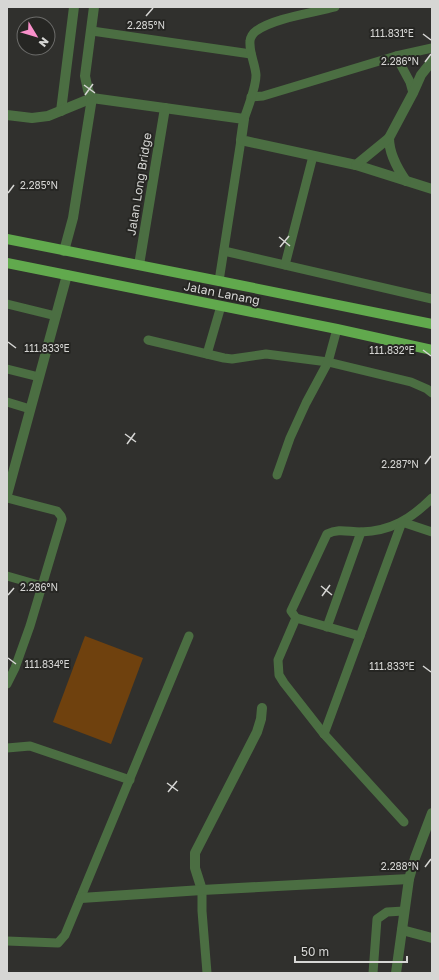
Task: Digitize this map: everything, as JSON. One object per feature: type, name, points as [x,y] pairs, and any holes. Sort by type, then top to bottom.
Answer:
[{"type":"main road","name":"Jalan Lanang","points":[[7,239],[219,280],[432,324]]},
{"type":"main road","name":"Jalan Lanang","points":[[7,263],[337,329],[432,350]]},
{"type":"street","points":[[61,111],[74,7]]},
{"type":"street","points":[[64,251],[73,218],[92,98],[88,90],[85,76],[94,7]]},
{"type":"street","points":[[356,165],[389,138],[421,75],[432,61]]},
{"type":"street","points":[[7,115],[32,118],[48,116],[92,98],[244,119],[241,140],[356,165],[432,189]]},
{"type":"street","name":"Jalan Long Bridge","points":[[139,265],[165,108]]},
{"type":"street","points":[[389,138],[389,144],[395,164],[406,181]]},
{"type":"street","points":[[7,495],[67,275]]},
{"type":"street","points":[[202,890],[195,868],[195,853],[257,732],[261,719],[262,708]]},
{"type":"street","points":[[396,973],[409,879],[415,858],[432,813]]},
{"type":"street","points":[[82,898],[409,879]]},
{"type":"street","points":[[402,930],[432,938]]},
{"type":"lane","points":[[244,119],[256,76],[254,63],[250,54],[250,40],[254,32],[277,21],[335,7]]},
{"type":"lane","points":[[92,30],[250,54]]},
{"type":"lane","points":[[251,97],[263,96],[396,56],[432,48]]},
{"type":"lane","points":[[396,56],[413,93]]},
{"type":"lane","points":[[219,280],[241,140]]},
{"type":"lane","points":[[285,265],[313,156]]},
{"type":"lane","points":[[224,251],[432,299]]},
{"type":"lane","points":[[7,304],[56,316]]},
{"type":"lane","points":[[207,354],[221,306]]},
{"type":"lane","points":[[277,475],[290,438],[306,403],[328,362],[337,329]]},
{"type":"lane","points":[[148,340],[232,359],[266,354],[328,362],[411,382],[428,389],[432,393]]},
{"type":"lane","points":[[7,369],[39,377]]},
{"type":"lane","points":[[7,402],[30,409]]},
{"type":"lane","points":[[7,498],[57,511],[61,516],[61,522],[30,626],[15,668],[8,680]]},
{"type":"lane","points":[[360,636],[296,618],[291,611],[327,534],[334,530],[361,532],[386,529],[402,522],[419,511],[432,498]]},
{"type":"lane","points":[[402,522],[432,532]]},
{"type":"lane","points":[[324,734],[402,522]]},
{"type":"lane","points":[[327,627],[361,532]]},
{"type":"lane","points":[[7,576],[42,586]]},
{"type":"lane","points":[[296,618],[278,660],[279,675],[289,692],[324,734],[404,822]]},
{"type":"lane","points":[[7,941],[58,943],[65,935],[82,898],[189,636]]},
{"type":"lane","points":[[8,750],[30,746],[130,780]]},
{"type":"lane","points":[[202,890],[202,911],[207,973]]},
{"type":"lane","points":[[373,973],[377,919],[387,912],[404,911]]},
{"type":"shaded area","points":[[85,636],[143,658],[111,744],[53,722]]}]
